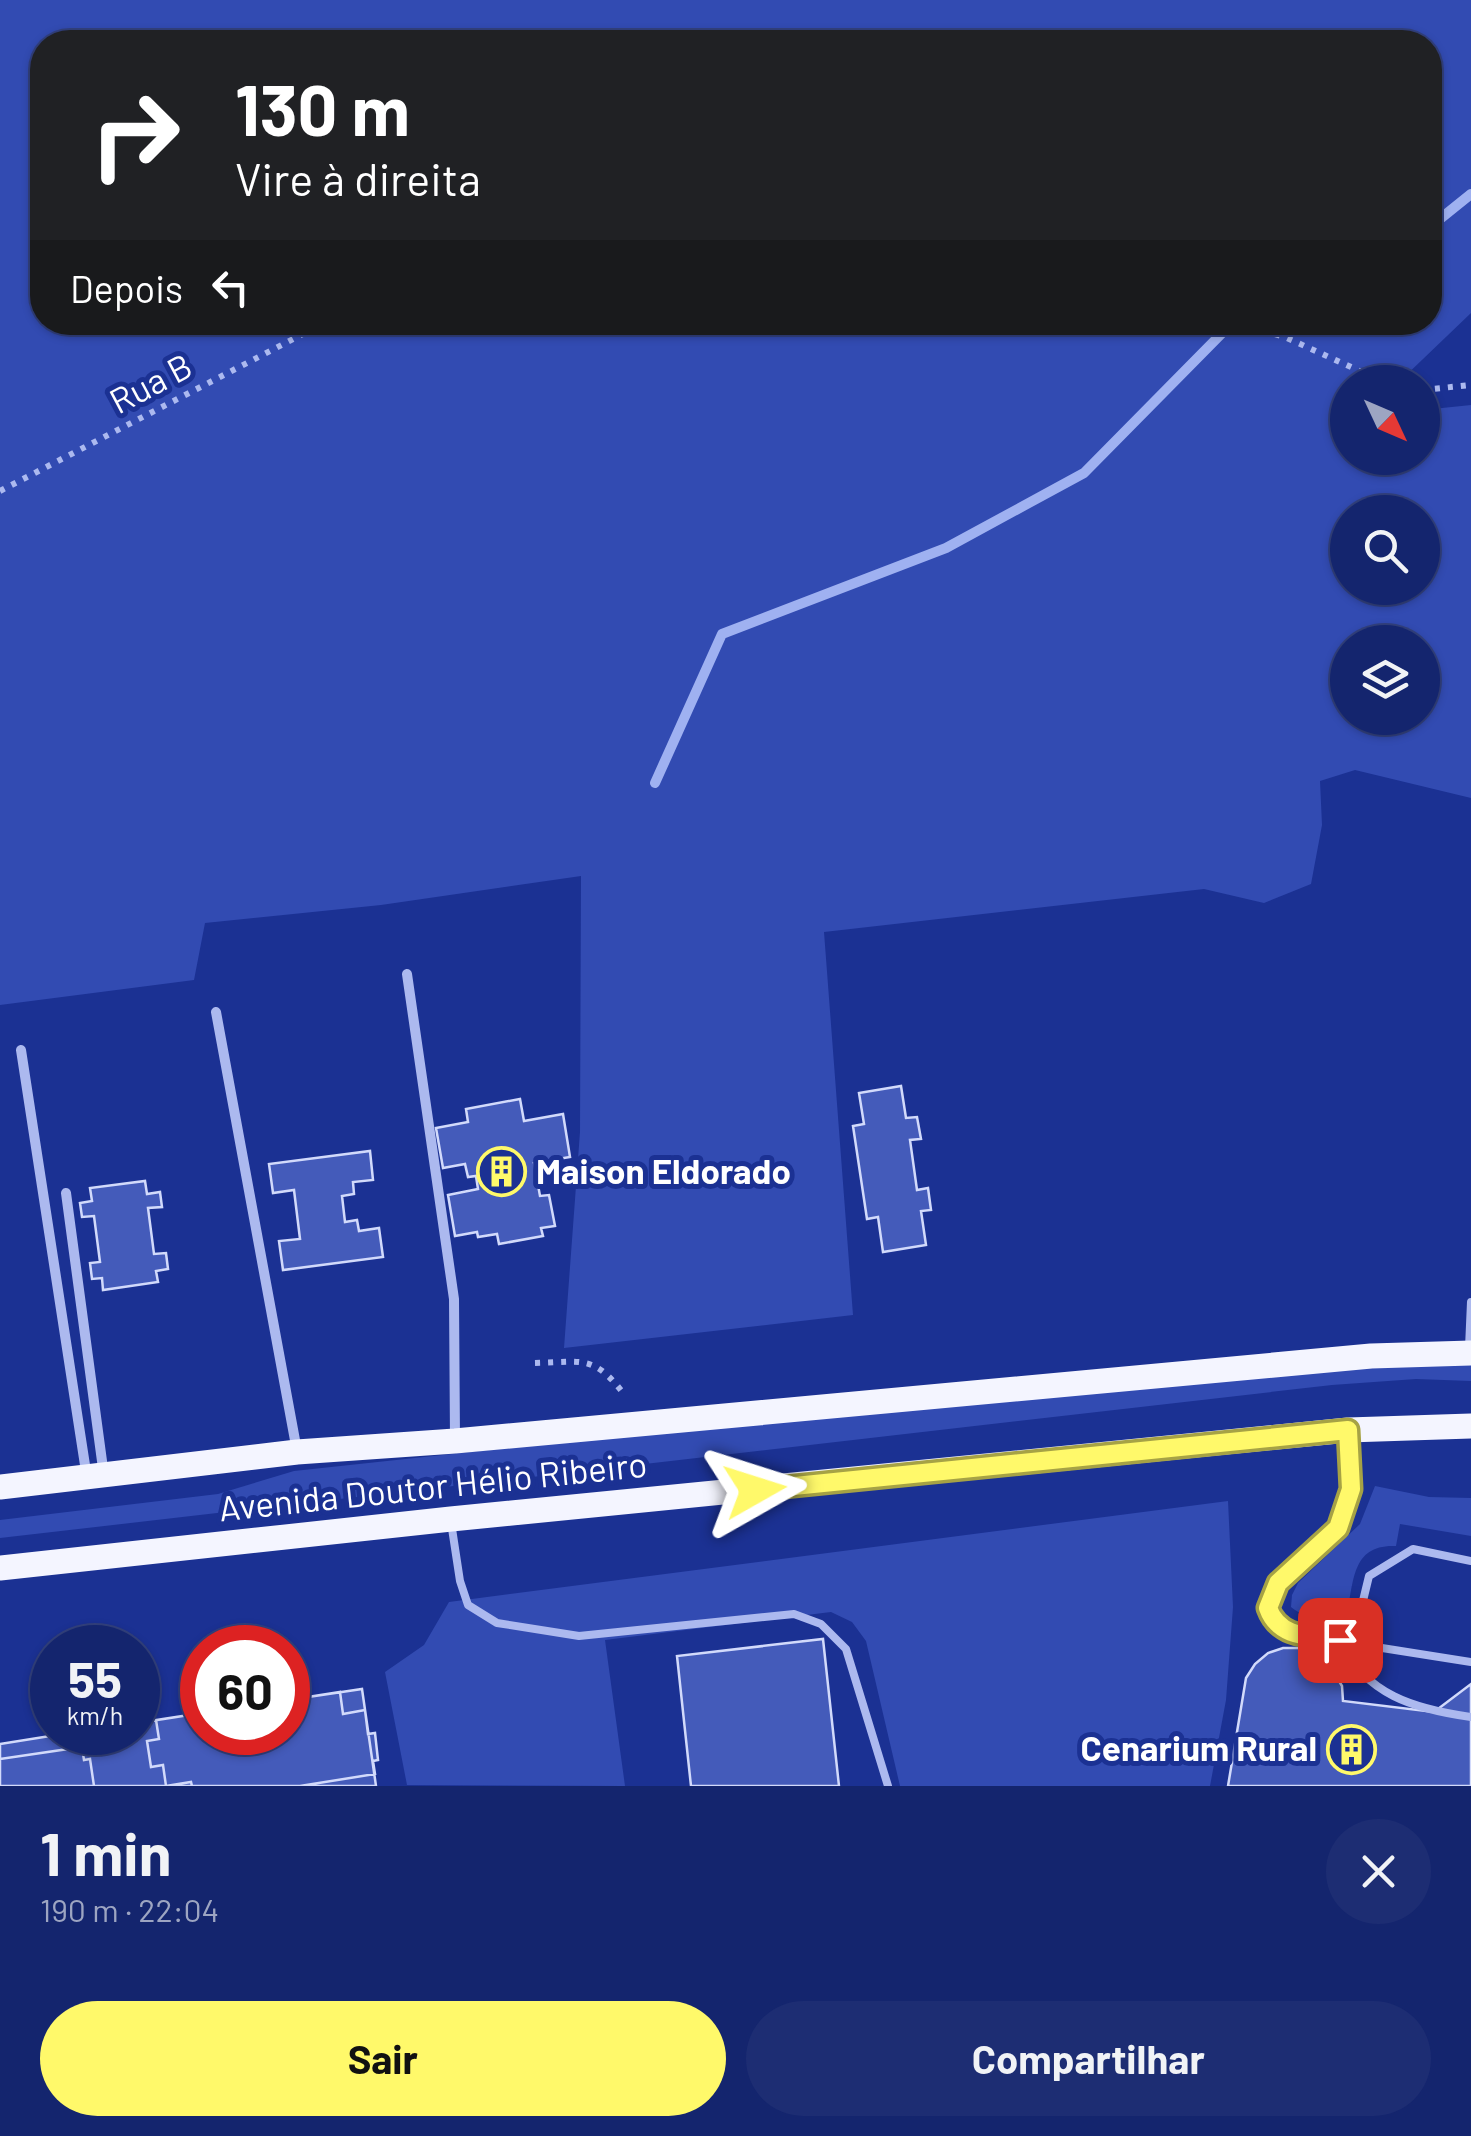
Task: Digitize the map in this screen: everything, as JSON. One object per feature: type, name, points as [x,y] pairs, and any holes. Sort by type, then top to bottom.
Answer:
[{"type":"main road","name":"Avenida Doutor Hélio Ribeiro","points":[[0,1487],[297,1452],[454,1441],[1371,1356],[1470,1353]]},
{"type":"main road","name":"Avenida Doutor Hélio Ribeiro","points":[[0,1568],[1348,1430],[1471,1426]]},
{"type":"street","points":[[407,974],[454,1299],[454,1441]]},
{"type":"street","points":[[216,1012],[297,1452]]},
{"type":"street","points":[[20,1050],[95,1478]]},
{"type":"street","points":[[66,1193],[95,1478]]},
{"type":"lane","points":[[1470,1353],[1471,1302]]},
{"type":"lane","points":[[1348,1430],[1351,1489],[1338,1528],[1278,1583],[1268,1608],[1273,1622],[1287,1633],[1471,1662]]},
{"type":"lane","points":[[451,1519],[460,1581],[468,1605],[496,1623],[579,1636],[794,1614],[821,1624],[846,1649],[888,1786]]},
{"type":"lane","points":[[1354,1642],[1369,1576],[1413,1549],[1471,1560]]},
{"type":"lane","points":[[1340,1640],[1349,1660],[1386,1694],[1434,1712],[1471,1717]]},
{"type":"path","name":"Rua B","points":[[0,491],[301,335]]},
{"type":"path","points":[[1278,335],[1347,365]]},
{"type":"path","points":[[1440,388],[1471,384]]},
{"type":"path","points":[[534,1363],[593,1363],[608,1373],[624,1394]]},
{"type":"shaded area","points":[[0,0],[1471,0],[1471,313],[1417,365],[1330,365],[1330,475],[1440,475],[1440,408],[1471,405],[1471,798],[1355,770],[1320,781],[1322,825],[1311,884],[1264,903],[1204,889],[824,932],[853,1315],[564,1348],[580,1132],[581,876],[381,905],[205,923],[194,980],[0,1005]]},
{"type":"shaded area","points":[[1471,1355],[1471,1381],[1416,1379],[1332,1385],[0,1538],[0,1520],[218,1494],[294,1471],[1314,1361]]},
{"type":"shaded area","points":[[1375,1486],[1429,1497],[1471,1498],[1471,1536],[1400,1524],[1396,1546],[1371,1551],[1363,1558],[1354,1577],[1347,1614],[1318,1618],[1296,1611],[1291,1607],[1298,1583],[1360,1524]]},
{"type":"shaded area","points":[[1228,1501],[1233,1607],[1226,1700],[1210,1786],[900,1786],[866,1641],[852,1622],[831,1612],[605,1640],[625,1786],[407,1785],[385,1672],[424,1645],[449,1602]]},
{"type":"building","points":[[901,1086],[906,1118],[917,1117],[921,1139],[910,1140],[917,1190],[928,1188],[931,1210],[921,1211],[926,1245],[883,1252],[878,1217],[867,1219],[853,1126],[864,1124],[859,1093]]},
{"type":"building","name":"Maison Eldorado","points":[[520,1099],[524,1121],[563,1114],[570,1157],[534,1163],[540,1196],[549,1195],[555,1226],[541,1228],[543,1236],[499,1244],[497,1234],[455,1236],[448,1195],[478,1189],[476,1176],[468,1177],[465,1164],[443,1168],[436,1128],[468,1122],[466,1109]]},
{"type":"building","points":[[370,1151],[373,1180],[353,1182],[354,1194],[342,1196],[345,1222],[357,1220],[359,1231],[379,1228],[383,1257],[283,1270],[279,1241],[300,1239],[294,1190],[273,1193],[269,1164]]},
{"type":"building","points":[[145,1181],[147,1194],[160,1192],[162,1207],[148,1208],[154,1254],[166,1253],[168,1269],[156,1271],[158,1282],[103,1290],[102,1278],[92,1279],[90,1263],[100,1262],[94,1216],[82,1217],[80,1203],[92,1201],[90,1188]]},
{"type":"building","points":[[823,1639],[839,1786],[691,1786],[677,1656]]},
{"type":"building","name":"Cenarium Rural","points":[[1300,1648],[1327,1661],[1342,1686],[1343,1701],[1434,1712],[1471,1684],[1471,1786],[1228,1786],[1246,1678],[1268,1653]]},
{"type":"building","points":[[362,1689],[376,1786],[0,1786],[0,1744],[30,1739],[30,1755],[160,1755],[160,1720],[180,1716],[180,1755],[310,1755],[310,1697]]},
{"type":"building","points":[[340,1692],[343,1714],[365,1710],[368,1734],[375,1733],[375,1774],[300,1786],[192,1786],[191,1782],[166,1786],[163,1765],[151,1767],[149,1755],[160,1755],[160,1719],[180,1716],[180,1755],[310,1755],[310,1697]]},
{"type":"building","points":[[83,1755],[84,1760],[90,1759],[94,1786],[0,1786],[0,1759]]},
{"type":"waterway","points":[[1442,217],[1471,194]]},
{"type":"waterway","points":[[655,783],[722,634],[946,548],[1084,473],[1220,335]]},
{"type":"place","name":"Maison Eldorado","points":[[501,1172]]},
{"type":"place","name":"Cenarium Rural","points":[[1352,1749]]},
{"type":"route","points":[[755,1490],[1348,1430],[1351,1489],[1338,1528],[1278,1583],[1268,1608],[1273,1622],[1287,1633],[1340,1640]]}]
